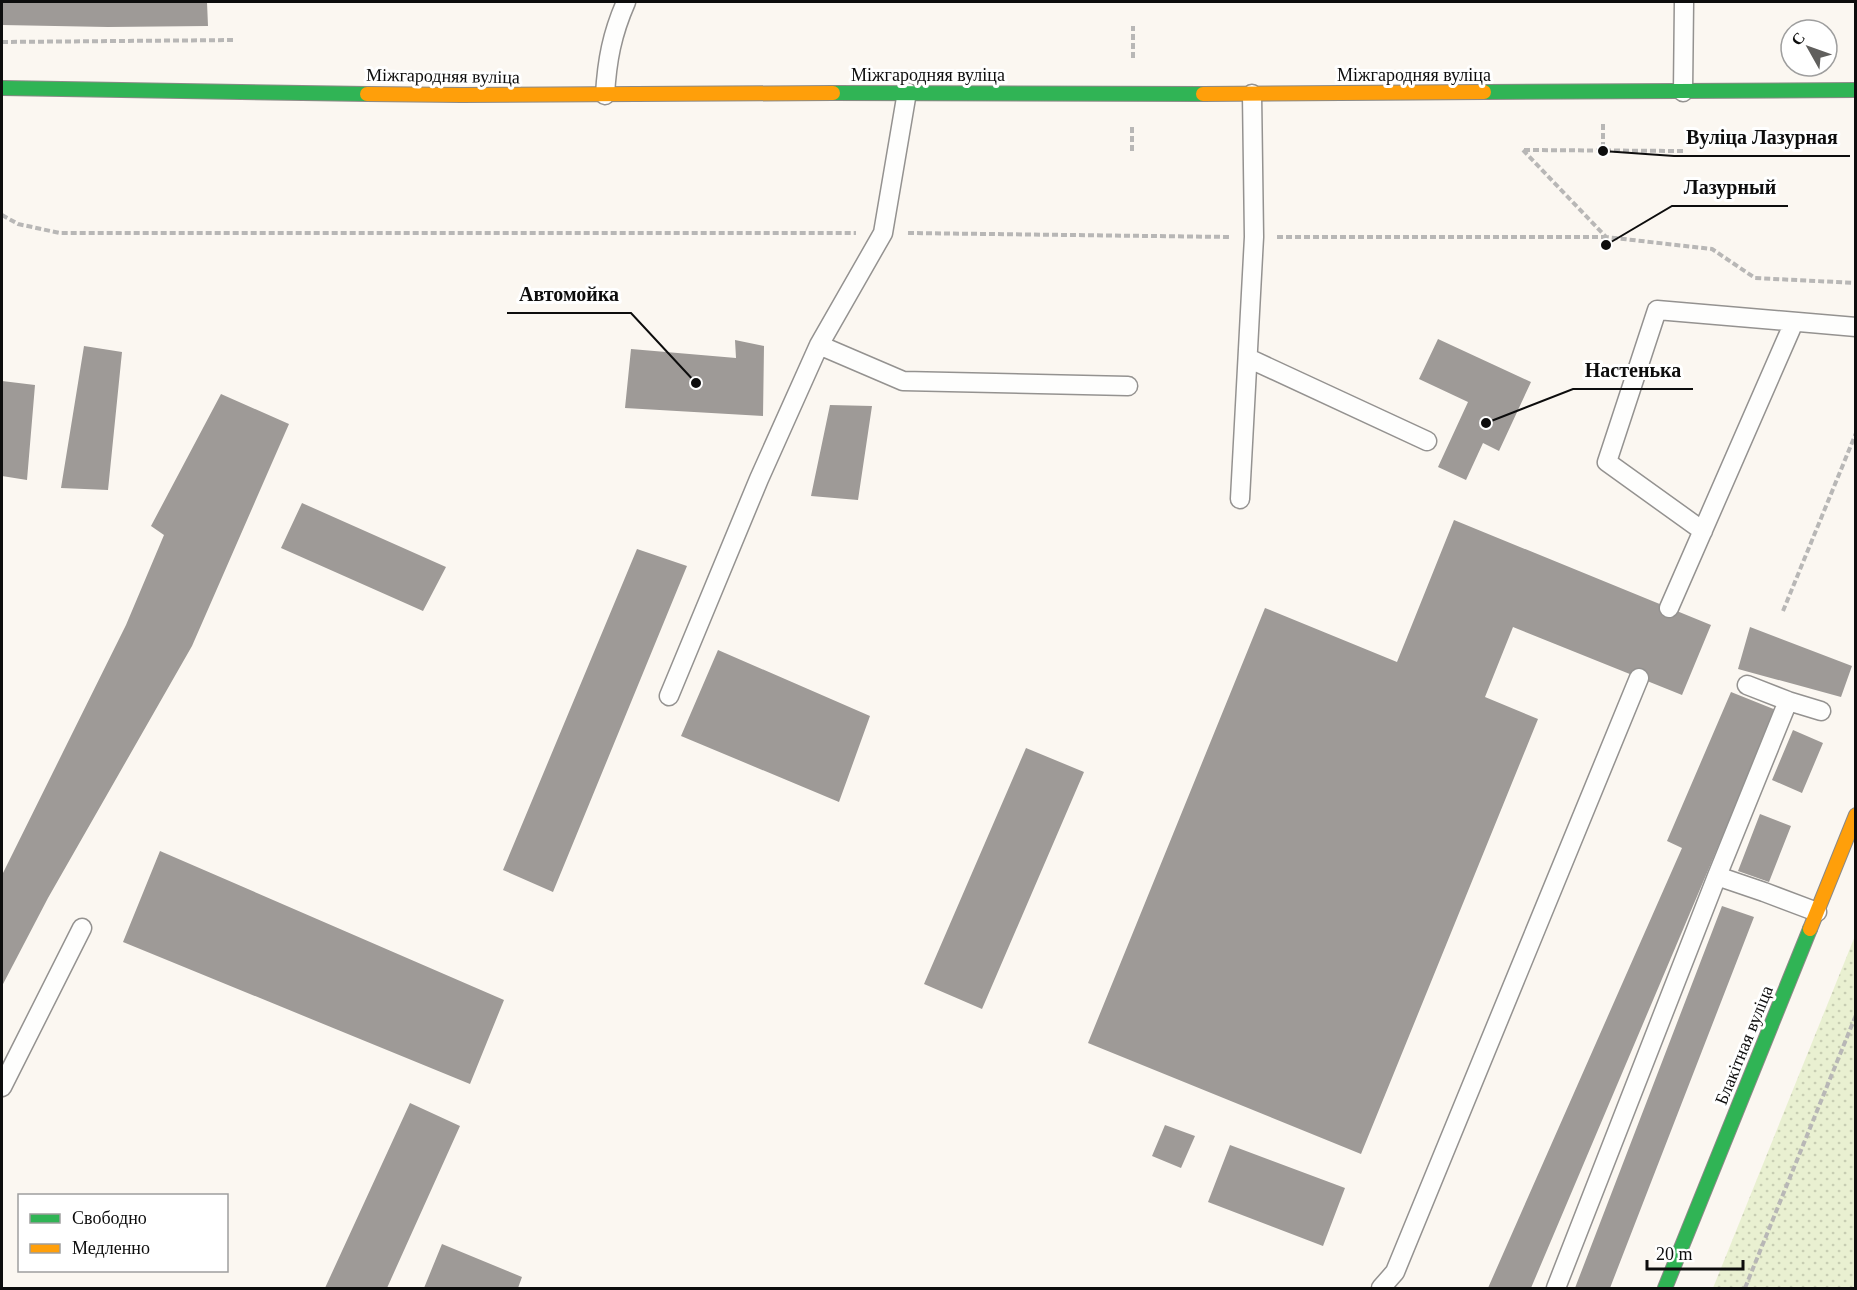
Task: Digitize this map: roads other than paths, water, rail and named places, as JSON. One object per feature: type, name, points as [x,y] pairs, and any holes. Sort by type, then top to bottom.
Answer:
[{"type":"main road","name":"Міжгародняя вуліца","points":[[2,88],[461,95],[907,92],[1252,94],[1856,90]]},
{"type":"main road","name":"Блакітная вуліца","points":[[1665,1288],[1856,815]]},
{"type":"lane","points":[[605,95],[607,63],[617,23],[626,2]]},
{"type":"lane","points":[[1683,92],[1684,2]]},
{"type":"lane","points":[[669,696],[759,479],[819,345],[883,233],[907,92]]},
{"type":"lane","points":[[1240,499],[1254,237],[1252,94]]},
{"type":"lane","points":[[1703,531],[1607,462],[1657,310],[1856,327]]},
{"type":"lane","points":[[1670,608],[1794,322]]},
{"type":"lane","points":[[819,345],[903,381],[1128,386]]},
{"type":"lane","points":[[1248,358],[1427,441]]},
{"type":"lane","points":[[1381,1288],[1395,1272],[1639,678]]},
{"type":"lane","points":[[1747,685],[1821,711]]},
{"type":"lane","points":[[1556,1288],[1788,700]]},
{"type":"lane","points":[[1717,876],[1817,912]]},
{"type":"lane","points":[[2,1087],[82,928]]},
{"type":"place","name":"Вуліца Лазурная","points":[[1603,151]]},
{"type":"place","name":"Лазурный","points":[[1606,245]]},
{"type":"place","name":"Автомойка","points":[[696,383]]},
{"type":"place","name":"Настенька","points":[[1486,423]]}]
